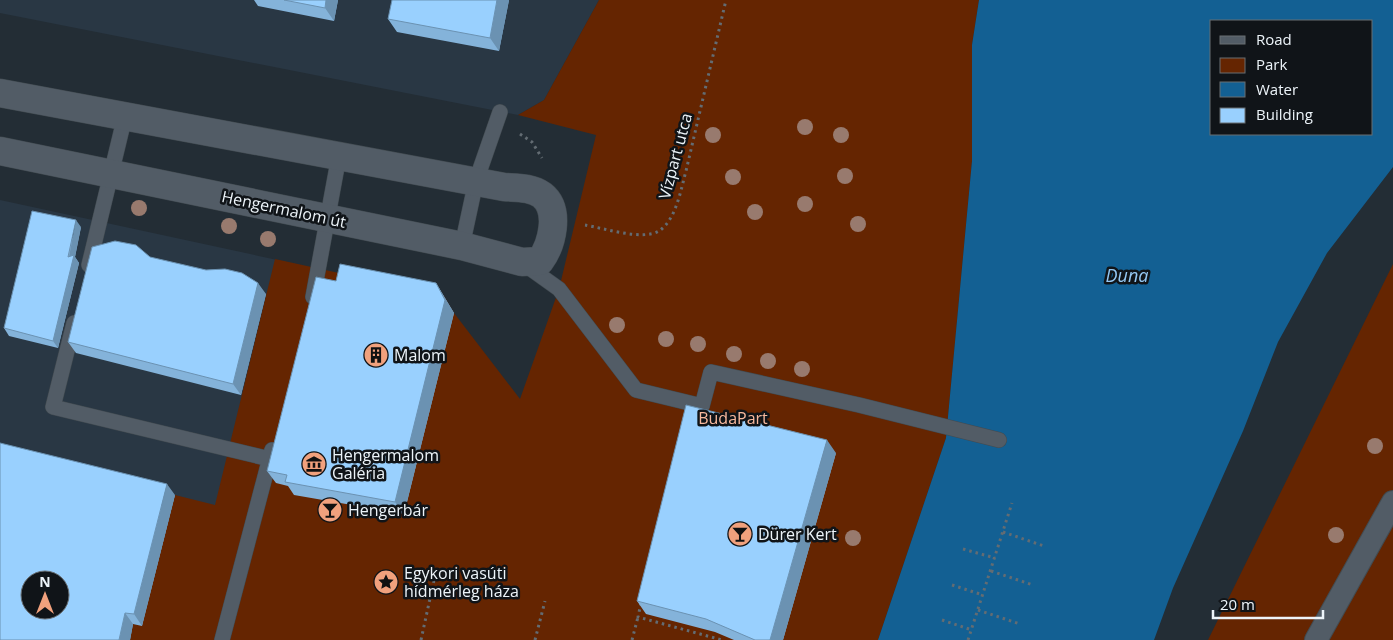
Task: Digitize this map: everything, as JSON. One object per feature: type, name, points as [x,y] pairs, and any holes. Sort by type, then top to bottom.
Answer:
[{"type":"street","points":[[0,92],[504,187],[528,188],[544,196],[552,211],[553,224],[547,252],[540,261],[522,262]]},
{"type":"street","name":"Hengermalom út","points":[[0,151],[462,246],[522,262]]},
{"type":"street","points":[[1316,640],[1393,502]]},
{"type":"lane","points":[[462,246],[476,181],[500,112]]},
{"type":"lane","points":[[86,277],[125,116]]},
{"type":"lane","points":[[308,314],[319,275],[339,156]]},
{"type":"lane","name":"Hengermalom út","points":[[522,262],[559,289],[636,390],[702,406],[711,372],[999,440]]},
{"type":"lane","points":[[79,305],[53,407],[270,459]]},
{"type":"lane","points":[[222,640],[275,439]]},
{"type":"path","name":"Vízpart utca","points":[[584,225],[638,235],[658,231],[669,219],[678,199],[686,171],[726,0]]},
{"type":"path","points":[[968,640],[1012,503]]},
{"type":"path","points":[[1003,532],[1044,546]]},
{"type":"path","points":[[963,549],[995,558]]},
{"type":"path","points":[[991,571],[1033,585]]},
{"type":"path","points":[[421,640],[434,580]]},
{"type":"path","points":[[952,585],[983,595]]},
{"type":"path","points":[[632,640],[642,599]]},
{"type":"path","points":[[536,640],[545,601]]},
{"type":"path","points":[[978,610],[1020,624]]},
{"type":"path","points":[[638,617],[722,640]]},
{"type":"path","points":[[942,620],[972,630]]},
{"type":"shaded area","points":[[0,0],[599,0],[544,100],[518,115],[0,13]]},
{"type":"shaded area","points":[[0,200],[444,296],[454,313],[468,640],[0,640]]},
{"type":"green space","name":"BudaPart","points":[[599,0],[979,0],[972,45],[972,161],[946,438],[878,640],[130,640],[133,624],[142,625],[175,495],[215,505],[275,259],[444,296],[454,313],[520,399],[559,289],[596,135],[518,115],[544,100]]},
{"type":"green space","points":[[1393,264],[1393,640],[1208,640]]},
{"type":"water","name":"Duna","points":[[979,0],[1393,0],[1393,167],[1327,253],[1278,342],[1243,431],[1173,588],[1154,640],[878,640],[946,438],[972,161],[972,45]]},
{"type":"building","points":[[284,0],[326,0],[325,8]]},
{"type":"building","points":[[392,0],[497,0],[490,38],[388,19]]},
{"type":"building","points":[[32,211],[76,220],[68,257],[74,255],[53,341],[4,328]]},
{"type":"building","points":[[115,241],[136,245],[150,257],[206,270],[225,269],[242,273],[258,283],[233,384],[68,342],[92,247]]},
{"type":"building","name":"Malom","points":[[340,264],[436,283],[445,300],[395,502],[285,482],[287,475],[267,471],[316,277],[336,281]]},
{"type":"building","name":"Dürer Kert","points":[[686,405],[827,440],[770,640],[755,640],[706,619],[637,601]]},
{"type":"building","points":[[0,443],[167,484],[134,614],[125,613],[119,640],[0,640]]},
{"type":"place","name":"Malom","points":[[376,355]]},
{"type":"place","name":"Hengermalom Galéria","points":[[314,464]]},
{"type":"place","name":"Hengerbár","points":[[330,510]]},
{"type":"place","name":"Dürer Kert","points":[[740,534]]},
{"type":"place","name":"Egykori vasúti hídmérleg háza","points":[[386,582]]}]
